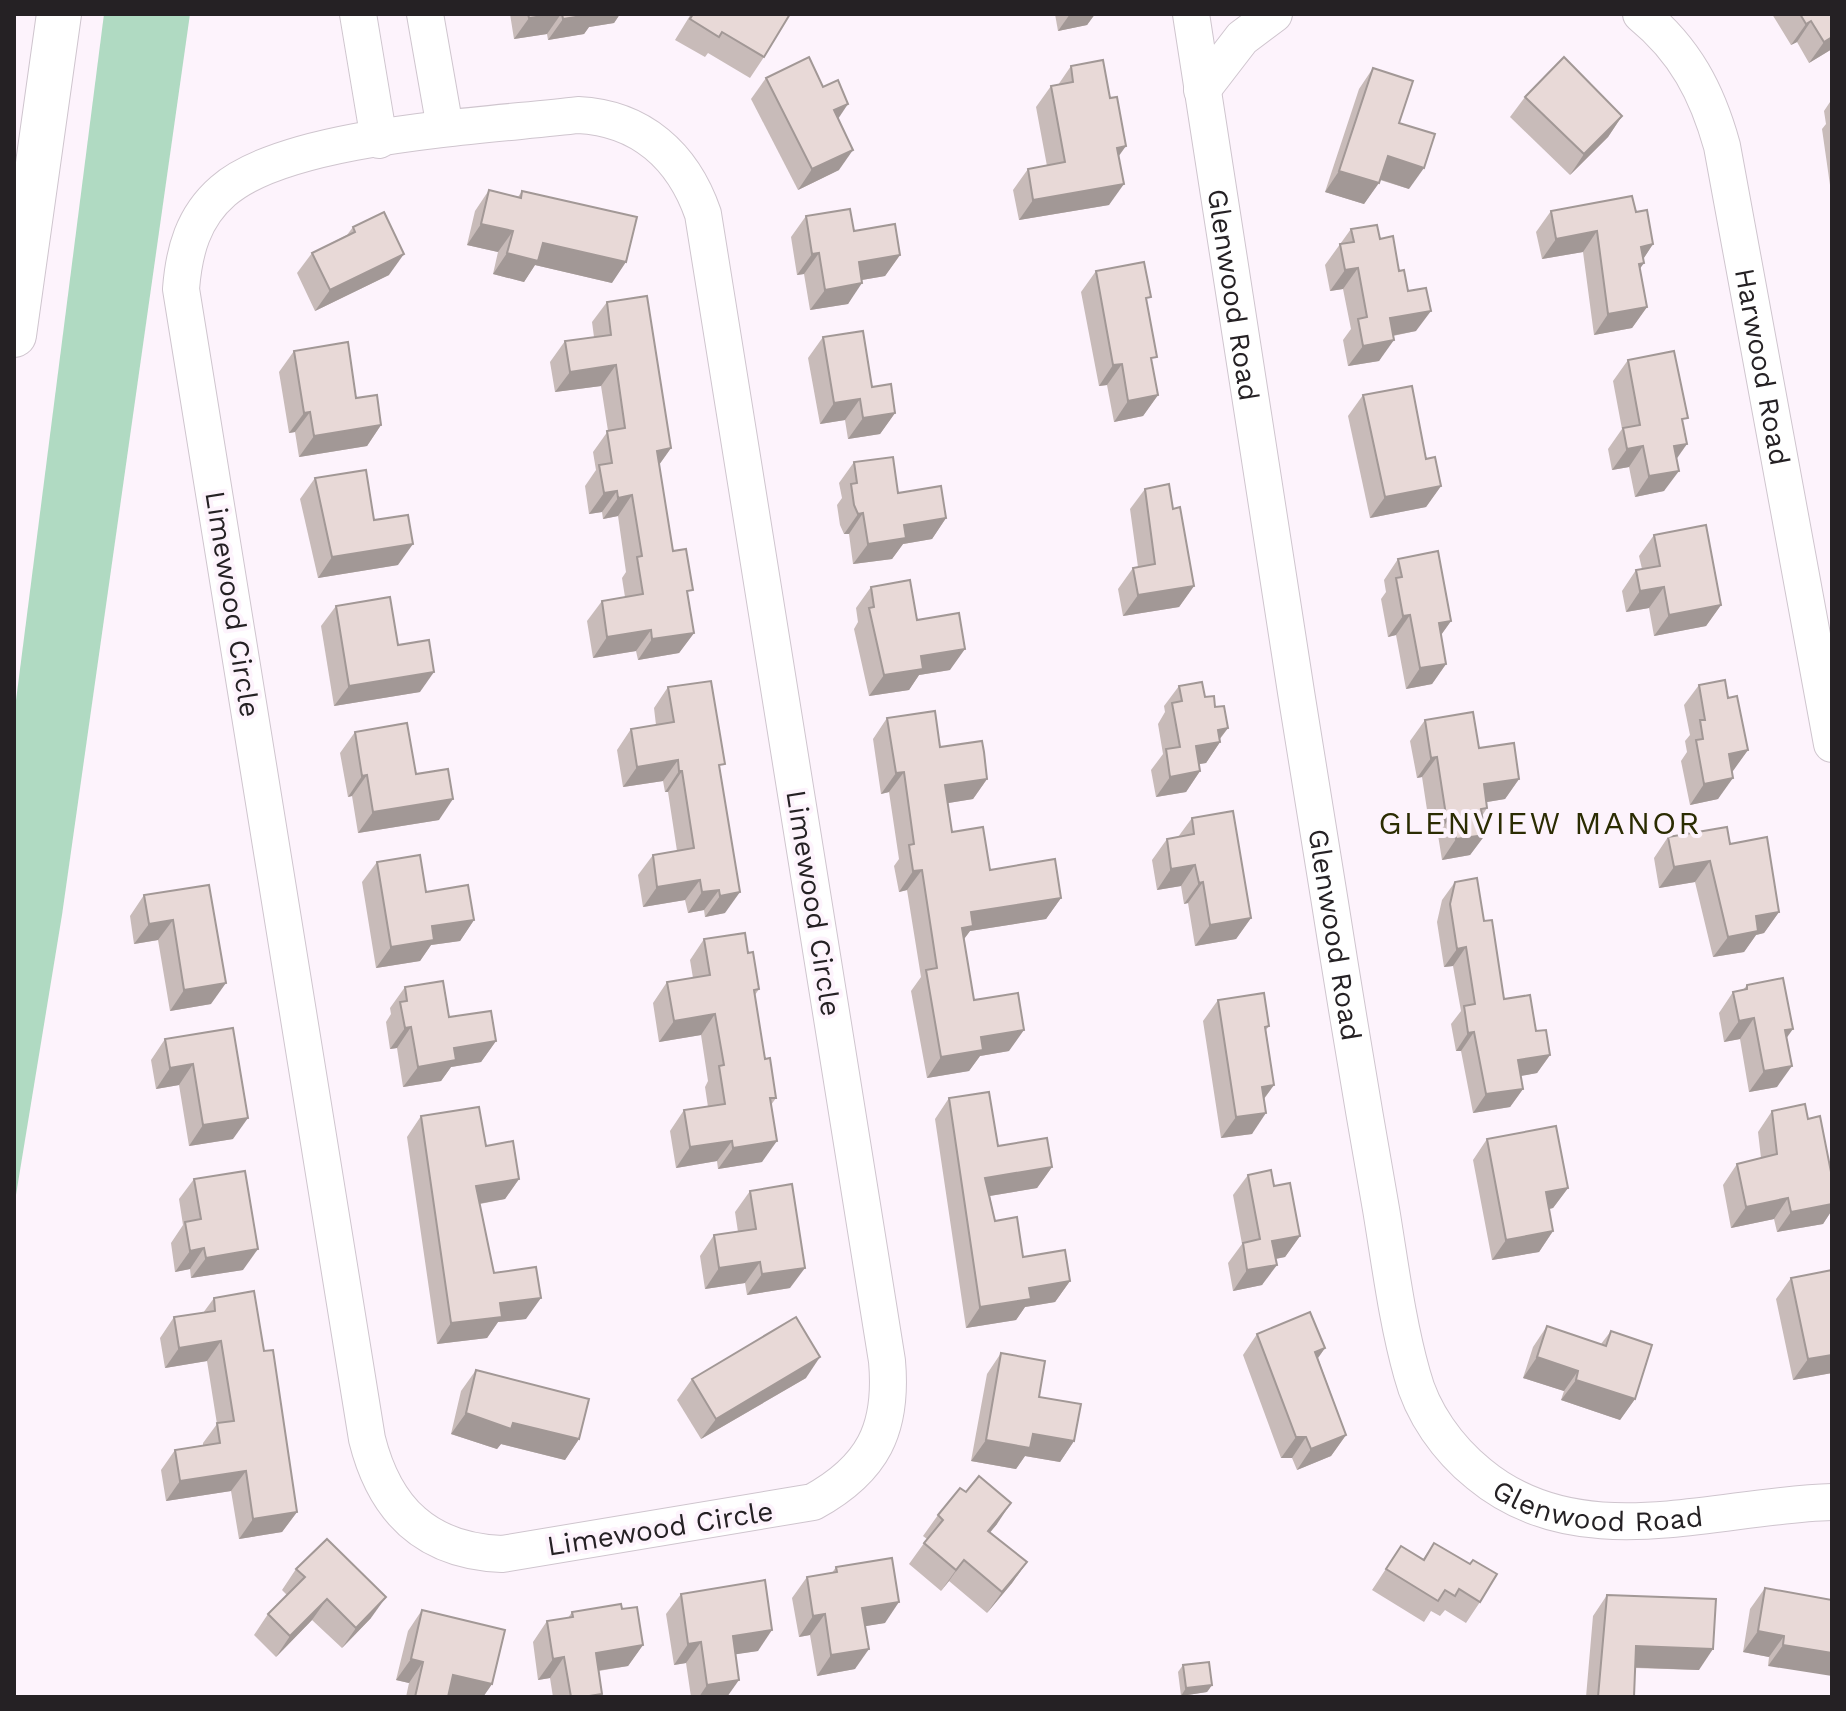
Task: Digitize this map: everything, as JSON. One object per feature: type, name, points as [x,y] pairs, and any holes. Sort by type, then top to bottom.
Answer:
[{"type":"highway","points":[[14,335],[59,14]]},
{"type":"street","points":[[358,14],[379,140]]},
{"type":"street","points":[[425,14],[445,128]]},
{"type":"street","name":"Glenwood Road","points":[[1191,14],[1224,250],[1353,1046],[1393,1282],[1412,1376],[1421,1399],[1447,1441],[1481,1476],[1522,1502],[1568,1518],[1592,1522],[1644,1521],[1793,1503],[1832,1502]]},
{"type":"street","points":[[1202,90],[1242,38],[1274,14]]},
{"type":"street","name":"Harwood Road","points":[[1641,14],[1684,57],[1697,77],[1712,109],[1722,146],[1832,744]]},
{"type":"street","name":"Limewood Circle","points":[[578,115],[614,120],[658,143],[689,181],[703,214],[889,1385],[885,1422],[870,1455],[840,1487],[800,1506],[502,1554],[475,1553],[442,1542],[413,1523],[388,1493],[372,1457],[181,289],[183,258],[189,238],[204,211],[236,181],[288,158],[379,140],[445,128],[578,115]]},
{"type":"green space","points":[[104,14],[190,14],[62,915],[14,1207],[14,716]]},
{"type":"building","points":[[528,14],[558,14],[529,18]]},
{"type":"building","points":[[562,14],[595,14],[563,19]]},
{"type":"building","points":[[693,14],[790,14],[764,57],[722,32],[719,37],[690,19]]},
{"type":"building","points":[[1800,14],[1832,14],[1832,37],[1824,42],[1811,21],[1806,24]]},
{"type":"building","points":[[809,57],[823,87],[838,80],[848,104],[834,110],[853,150],[812,169],[766,78]]},
{"type":"building","points":[[1564,57],[1622,116],[1584,154],[1525,97]]},
{"type":"building","points":[[1103,60],[1110,98],[1117,97],[1126,146],[1117,148],[1124,184],[1033,200],[1028,169],[1065,162],[1051,86],[1073,82],[1071,66]]},
{"type":"building","points":[[1373,68],[1413,81],[1399,123],[1435,134],[1424,168],[1388,156],[1379,183],[1339,171]]},
{"type":"building","points":[[489,190],[521,198],[522,191],[637,217],[626,262],[543,243],[538,261],[507,253],[513,231],[481,224]]},
{"type":"building","points":[[1632,196],[1636,212],[1647,210],[1653,244],[1641,247],[1644,263],[1639,264],[1647,307],[1608,314],[1597,231],[1556,239],[1551,211]]},
{"type":"building","points":[[850,209],[854,231],[895,224],[900,255],[859,262],[862,283],[825,290],[819,253],[812,254],[806,216]]},
{"type":"building","points":[[384,212],[404,254],[330,290],[312,253],[355,232],[353,227]]},
{"type":"building","points":[[1377,225],[1380,239],[1393,236],[1399,271],[1404,270],[1408,291],[1426,288],[1431,311],[1390,318],[1394,340],[1363,346],[1358,319],[1367,317],[1358,268],[1345,270],[1340,244],[1354,242],[1351,229]]},
{"type":"building","points":[[1144,262],[1151,297],[1146,298],[1157,357],[1151,358],[1158,395],[1128,401],[1122,364],[1113,365],[1096,271]]},
{"type":"building","points":[[647,296],[671,448],[657,451],[673,551],[686,549],[693,590],[687,591],[694,633],[652,639],[651,630],[607,637],[602,601],[643,594],[637,557],[642,556],[632,495],[618,498],[617,491],[604,493],[599,465],[612,463],[607,431],[625,428],[616,365],[570,372],[565,341],[611,335],[607,302]]},
{"type":"building","points":[[863,331],[872,387],[891,384],[895,413],[863,418],[860,399],[834,403],[823,337]]},
{"type":"building","points":[[348,342],[356,398],[377,395],[381,425],[314,436],[310,412],[304,413],[294,351]]},
{"type":"building","points":[[1674,351],[1688,418],[1682,419],[1687,444],[1674,446],[1679,471],[1649,476],[1643,446],[1627,449],[1623,428],[1640,425],[1628,360]]},
{"type":"building","points":[[1412,386],[1426,459],[1435,457],[1441,486],[1385,497],[1363,395]]},
{"type":"building","points":[[893,457],[898,493],[941,486],[946,518],[904,525],[906,538],[868,544],[863,513],[858,514],[854,505],[851,484],[857,483],[854,462]]},
{"type":"building","points":[[366,470],[374,520],[408,515],[413,544],[332,557],[315,478]]},
{"type":"building","points":[[1169,484],[1173,509],[1180,507],[1194,586],[1138,595],[1133,568],[1155,564],[1145,489]]},
{"type":"building","points":[[1706,525],[1721,605],[1669,615],[1664,587],[1640,591],[1636,570],[1660,566],[1654,535]]},
{"type":"building","points":[[1438,551],[1451,621],[1439,623],[1446,664],[1420,668],[1410,615],[1403,616],[1396,578],[1402,577],[1398,559]]},
{"type":"building","points":[[910,580],[917,620],[959,613],[965,649],[921,656],[923,669],[884,675],[869,608],[874,607],[871,587]]},
{"type":"building","points":[[390,597],[398,645],[429,640],[434,672],[349,686],[336,606]]},
{"type":"building","points":[[1725,680],[1728,698],[1737,696],[1748,750],[1729,754],[1733,778],[1704,784],[1696,740],[1703,739],[1700,720],[1705,720],[1699,685]]},
{"type":"building","points":[[711,681],[725,764],[719,765],[740,892],[720,896],[719,890],[702,892],[700,880],[657,887],[653,855],[694,848],[682,771],[679,771],[678,760],[637,767],[631,729],[674,722],[668,687]]},
{"type":"building","points":[[1202,682],[1205,697],[1214,696],[1215,707],[1224,706],[1228,728],[1218,730],[1220,742],[1196,746],[1200,771],[1170,777],[1166,749],[1180,747],[1172,703],[1182,701],[1179,686]]},
{"type":"building","points":[[935,711],[940,747],[982,741],[984,752],[987,779],[945,785],[952,832],[983,827],[990,870],[1055,859],[1061,898],[971,912],[973,926],[962,928],[974,1000],[1018,993],[1024,1030],[981,1037],[983,1050],[941,1057],[926,970],[937,968],[922,870],[913,871],[909,845],[914,844],[904,772],[896,773],[887,718]]},
{"type":"building","points":[[1473,712],[1479,748],[1514,743],[1519,779],[1484,784],[1487,808],[1481,809],[1485,835],[1456,839],[1452,814],[1446,815],[1437,757],[1431,758],[1425,720]]},
{"type":"building","points":[[407,723],[416,774],[448,769],[453,799],[373,812],[367,775],[362,776],[355,732]]},
{"type":"building","points":[[1233,811],[1251,918],[1210,925],[1203,882],[1199,883],[1195,865],[1171,869],[1167,839],[1194,834],[1192,818]]},
{"type":"building","points":[[1727,827],[1730,844],[1767,837],[1779,912],[1756,916],[1758,931],[1728,937],[1710,861],[1674,867],[1668,837]]},
{"type":"building","points":[[420,855],[426,892],[468,885],[474,920],[432,926],[434,940],[391,947],[377,862]]},
{"type":"building","points":[[1477,878],[1484,921],[1492,920],[1504,999],[1530,995],[1536,1031],[1546,1030],[1550,1055],[1518,1060],[1523,1089],[1486,1094],[1474,1032],[1468,1033],[1464,1006],[1475,1004],[1466,947],[1457,949],[1450,904],[1455,882]]},
{"type":"building","points":[[209,885],[226,983],[184,990],[173,920],[149,924],[144,895]]},
{"type":"building","points":[[745,933],[748,953],[753,952],[759,989],[754,990],[765,1059],[770,1058],[776,1098],[770,1098],[777,1141],[733,1148],[732,1141],[690,1147],[684,1110],[725,1104],[719,1066],[724,1065],[715,1014],[674,1021],[667,982],[710,975],[704,939]]},
{"type":"building","points":[[1783,978],[1793,1029],[1785,1030],[1792,1066],[1764,1071],[1754,1018],[1739,1021],[1733,992],[1747,989],[1747,985]]},
{"type":"building","points":[[443,981],[449,1017],[491,1011],[496,1041],[454,1048],[456,1060],[418,1067],[411,1027],[405,1028],[400,1002],[407,1001],[405,987]]},
{"type":"building","points":[[1264,993],[1269,1026],[1265,1027],[1274,1085],[1262,1087],[1266,1113],[1236,1117],[1218,1000]]},
{"type":"building","points":[[233,1028],[248,1118],[203,1125],[193,1064],[170,1068],[165,1039]]},
{"type":"building","points":[[989,1092],[998,1146],[1047,1138],[1052,1167],[985,1178],[995,1221],[1017,1217],[1023,1257],[1065,1250],[1070,1281],[1029,1288],[1031,1299],[980,1307],[949,1098]]},
{"type":"building","points":[[1805,1104],[1808,1119],[1820,1116],[1832,1177],[1832,1204],[1791,1212],[1788,1198],[1746,1207],[1737,1164],[1777,1154],[1772,1111]]},
{"type":"building","points":[[479,1107],[486,1146],[513,1141],[519,1179],[476,1186],[494,1273],[536,1267],[541,1298],[500,1303],[502,1317],[451,1323],[421,1116]]},
{"type":"building","points":[[1556,1126],[1568,1188],[1546,1192],[1553,1231],[1506,1240],[1487,1139]]},
{"type":"building","points":[[1271,1170],[1274,1186],[1290,1183],[1300,1236],[1272,1241],[1277,1265],[1247,1270],[1243,1243],[1260,1239],[1248,1175]]},
{"type":"building","points":[[245,1171],[258,1249],[206,1258],[204,1248],[190,1251],[185,1222],[201,1219],[194,1179]]},
{"type":"building","points":[[792,1184],[805,1268],[762,1274],[760,1262],[719,1268],[714,1235],[756,1229],[750,1191]]},
{"type":"building","points":[[1832,1270],[1832,1355],[1808,1359],[1791,1278]]},
{"type":"building","points":[[254,1291],[264,1351],[273,1350],[297,1512],[253,1519],[246,1471],[180,1481],[175,1450],[220,1443],[217,1423],[234,1421],[221,1341],[179,1348],[174,1317],[215,1311],[214,1298]]},
{"type":"building","points":[[1310,1312],[1325,1348],[1315,1352],[1346,1435],[1311,1449],[1306,1437],[1296,1437],[1257,1334]]},
{"type":"building","points":[[796,1317],[820,1357],[716,1419],[692,1379]]},
{"type":"building","points":[[1547,1326],[1606,1346],[1611,1331],[1652,1345],[1635,1399],[1576,1380],[1578,1371],[1537,1357]]},
{"type":"building","points":[[1001,1353],[1045,1361],[1039,1397],[1081,1404],[1074,1441],[1033,1434],[1030,1448],[986,1440]]},
{"type":"building","points":[[476,1370],[589,1399],[579,1439],[513,1423],[511,1429],[466,1413]]},
{"type":"building","points":[[979,1476],[1011,1503],[988,1531],[1027,1562],[1002,1592],[964,1560],[956,1570],[924,1543],[943,1520],[938,1515],[960,1488],[966,1492]]},
{"type":"building","points":[[327,1539],[386,1597],[356,1628],[327,1599],[290,1636],[268,1614],[305,1577],[296,1569]]},
{"type":"building","points":[[1434,1543],[1470,1564],[1473,1560],[1497,1574],[1480,1602],[1459,1589],[1455,1596],[1445,1590],[1438,1601],[1386,1569],[1401,1546],[1424,1560]]},
{"type":"building","points":[[892,1558],[899,1602],[862,1608],[869,1649],[831,1655],[825,1614],[813,1616],[807,1577],[837,1572],[836,1567]]},
{"type":"building","points":[[765,1580],[772,1630],[733,1636],[739,1680],[707,1685],[701,1642],[688,1644],[681,1594]]},
{"type":"building","points":[[1765,1588],[1832,1600],[1832,1653],[1783,1645],[1784,1636],[1758,1631]]},
{"type":"building","points":[[1607,1595],[1716,1599],[1713,1649],[1636,1646],[1634,1697],[1598,1697]]},
{"type":"building","points":[[621,1604],[622,1609],[637,1607],[643,1645],[596,1653],[602,1694],[571,1697],[564,1657],[553,1659],[547,1621],[573,1617],[572,1612]]},
{"type":"building","points":[[422,1610],[505,1630],[492,1684],[453,1675],[448,1697],[415,1697],[423,1662],[411,1659]]},
{"type":"building","points":[[1209,1662],[1212,1685],[1186,1688],[1183,1665]]},
{"type":"district","name":"GLENVIEW MANOR","points":[[1540,823]]}]
